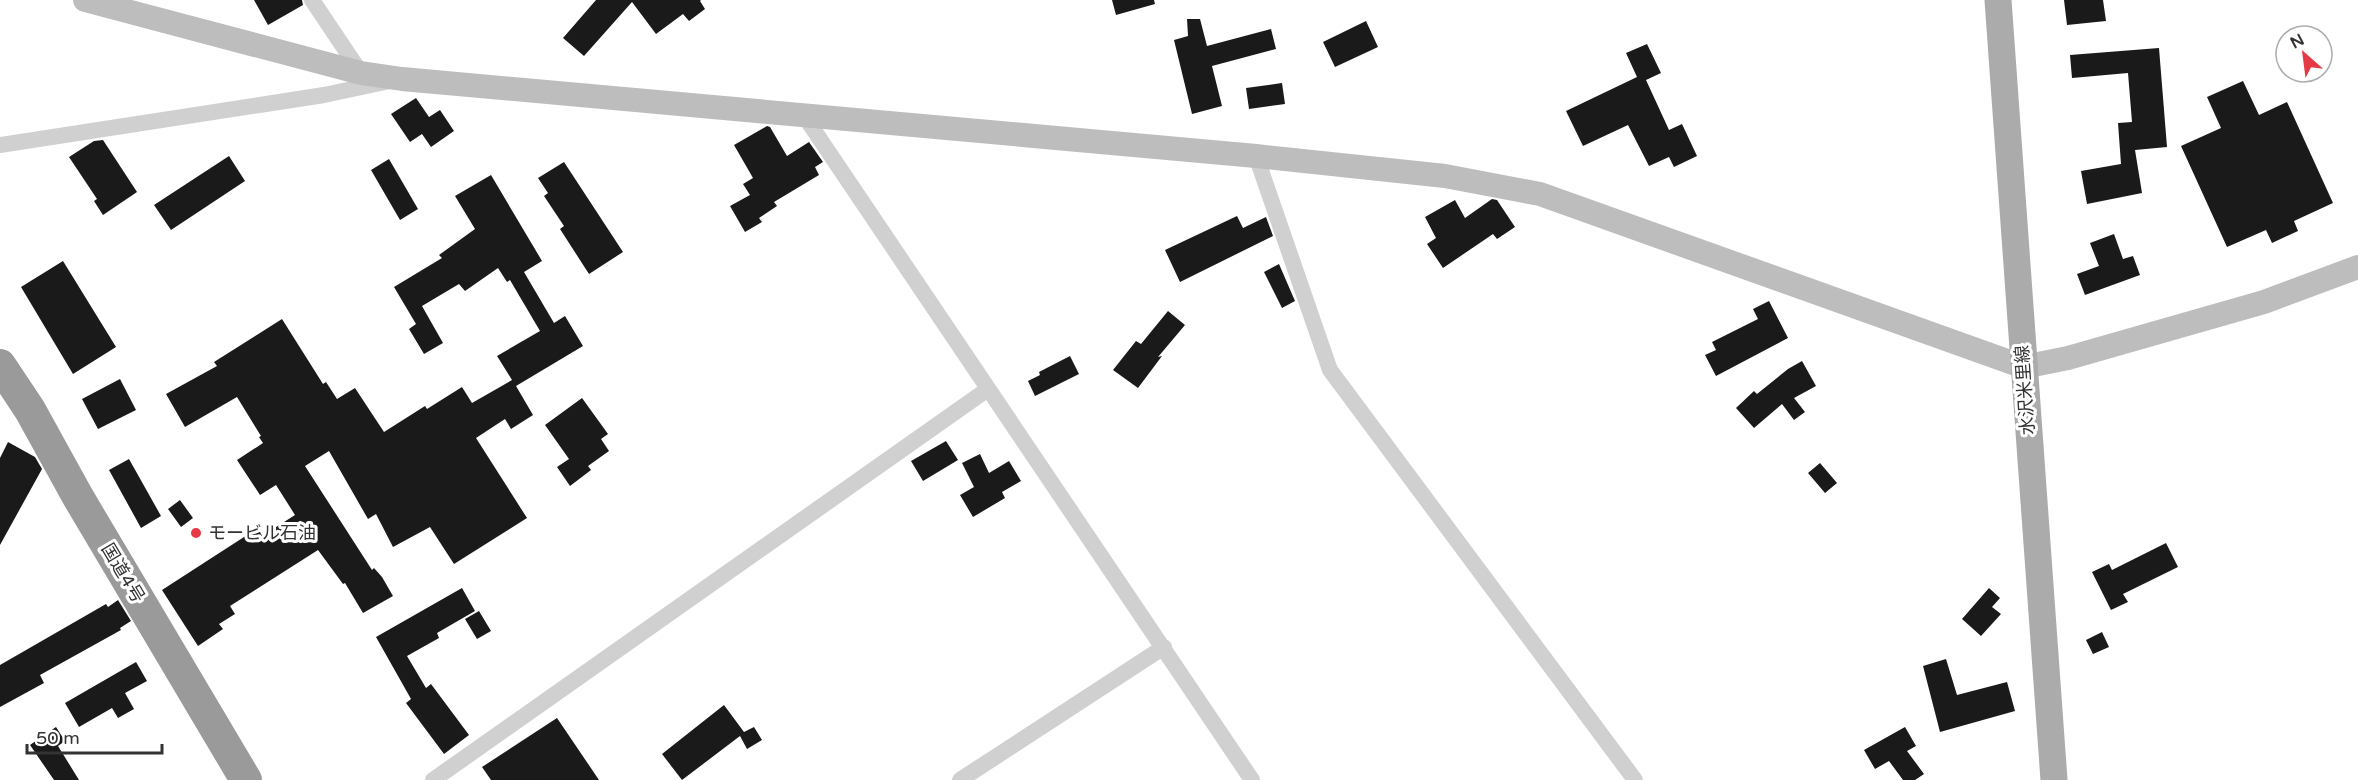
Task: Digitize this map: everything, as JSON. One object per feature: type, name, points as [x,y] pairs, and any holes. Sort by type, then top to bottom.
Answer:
[{"type":"highway","name":"国道4号","points":[[0,365],[30,410],[236,776]]},
{"type":"main road","name":"水沢米里線","points":[[1998,0],[2054,780]]},
{"type":"street","points":[[85,0],[361,73],[402,79],[1256,156],[1445,177],[1540,194],[2024,367],[2068,358],[2264,302],[2358,267]]},
{"type":"street","points":[[312,0],[361,73]]},
{"type":"street","points":[[0,145],[324,95],[402,79]]},
{"type":"street","points":[[805,117],[1252,780]]},
{"type":"street","points":[[1256,156],[1330,370],[1635,780]]},
{"type":"street","points":[[433,780],[988,389]]},
{"type":"street","points":[[960,780],[1164,647]]},
{"type":"building","points":[[254,0],[302,0],[303,5],[268,25]]},
{"type":"building","points":[[596,0],[701,0],[705,9],[689,21],[683,14],[656,34],[632,2],[584,56],[563,38]]},
{"type":"building","points":[[1112,0],[1154,0],[1155,4],[1116,15]]},
{"type":"building","points":[[2064,0],[2103,0],[2106,21],[2067,25]]},
{"type":"building","points":[[1187,19],[1200,19],[1207,46],[1271,29],[1276,49],[1212,66],[1222,106],[1192,114],[1174,40],[1188,36]]},
{"type":"building","points":[[1366,21],[1378,47],[1335,67],[1323,42]]},
{"type":"building","points":[[1647,44],[1661,73],[1646,80],[1669,130],[1682,124],[1697,156],[1674,167],[1669,157],[1649,166],[1628,125],[1583,146],[1566,111],[1637,77],[1626,53]]},
{"type":"building","points":[[2159,48],[2167,147],[2135,150],[2142,193],[2087,204],[2081,171],[2121,164],[2118,123],[2132,122],[2128,73],[2072,78],[2070,55]]},
{"type":"building","points":[[2243,81],[2259,115],[2287,102],[2333,203],[2294,221],[2298,231],[2272,243],[2266,230],[2227,247],[2181,146],[2221,128],[2207,97]]},
{"type":"building","points":[[1282,83],[1285,104],[1249,109],[1246,88]]},
{"type":"building","points":[[416,98],[429,117],[440,110],[454,131],[431,147],[422,134],[410,142],[391,114]]},
{"type":"building","points":[[767,126],[770,127],[787,156],[809,142],[823,162],[815,167],[819,175],[774,202],[777,206],[759,218],[762,222],[745,232],[730,206],[750,195],[743,184],[753,178],[734,145]]},
{"type":"building","points":[[103,140],[137,192],[103,215],[94,201],[97,199],[69,157],[94,141]]},
{"type":"building","points":[[229,156],[245,181],[171,230],[154,205]]},
{"type":"building","points":[[389,159],[418,209],[400,220],[371,170]]},
{"type":"building","points":[[564,162],[623,252],[589,274],[560,229],[564,226],[544,196],[548,193],[538,178]]},
{"type":"building","points":[[491,175],[542,261],[524,272],[554,323],[565,316],[583,346],[516,386],[533,415],[511,429],[505,419],[476,438],[527,518],[454,564],[430,527],[393,547],[376,514],[368,519],[329,451],[305,466],[372,570],[374,568],[382,577],[393,596],[363,613],[345,583],[343,584],[318,550],[230,606],[235,614],[219,624],[223,629],[198,646],[162,590],[258,528],[262,536],[295,515],[276,485],[260,495],[237,460],[263,443],[237,397],[185,427],[166,394],[217,366],[214,362],[282,319],[323,384],[326,382],[337,399],[355,388],[384,432],[425,406],[427,409],[462,387],[472,403],[512,380],[497,356],[540,331],[510,280],[507,282],[498,268],[465,291],[459,284],[422,306],[443,343],[424,354],[409,329],[416,324],[394,287],[442,258],[439,255],[475,229],[455,196]]},
{"type":"building","points":[[1492,199],[1497,200],[1515,227],[1497,239],[1493,234],[1443,268],[1427,244],[1436,238],[1425,217],[1455,200],[1465,218]]},
{"type":"building","points":[[1237,216],[1243,228],[1266,217],[1273,236],[1180,282],[1165,250]]},
{"type":"building","points":[[2114,234],[2123,259],[2133,256],[2140,275],[2085,295],[2077,274],[2099,266],[2090,243]]},
{"type":"building","points":[[63,261],[116,347],[73,374],[21,287]]},
{"type":"building","points":[[1279,264],[1295,301],[1282,308],[1264,272]]},
{"type":"building","points":[[1769,301],[1788,338],[1716,376],[1705,355],[1716,350],[1712,342],[1758,319],[1753,309]]},
{"type":"building","points":[[1168,311],[1185,325],[1158,357],[1162,356],[1138,388],[1113,370],[1136,341],[1141,344]]},
{"type":"building","points":[[1070,356],[1079,374],[1035,396],[1028,381],[1040,375],[1039,372]]},
{"type":"building","points":[[1802,361],[1816,386],[1794,398],[1805,412],[1794,420],[1782,404],[1754,428],[1736,408],[1754,391],[1757,394],[1788,369]]},
{"type":"building","points":[[120,379],[136,410],[98,429],[82,399]]},
{"type":"building","points":[[582,398],[608,434],[601,439],[609,451],[588,466],[591,470],[570,486],[557,467],[569,459],[545,425]]},
{"type":"building","points":[[946,441],[958,460],[923,481],[911,461]]},
{"type":"building","points":[[8,442],[35,457],[42,469],[0,545],[0,458]]},
{"type":"building","points":[[980,454],[989,473],[1009,461],[1021,481],[1002,492],[1005,498],[973,517],[960,495],[974,487],[962,463]]},
{"type":"building","points":[[129,459],[161,516],[141,528],[109,470]]},
{"type":"building","points":[[1820,463],[1837,483],[1825,493],[1808,473]]},
{"type":"building","points":[[180,500],[193,518],[181,527],[168,509]]},
{"type":"building","points":[[2166,543],[2178,567],[2123,594],[2128,602],[2111,610],[2092,572],[2109,564],[2112,570]]},
{"type":"building","points":[[462,588],[475,611],[437,633],[439,638],[407,656],[426,688],[431,684],[469,735],[444,754],[406,703],[411,699],[376,637]]},
{"type":"building","points":[[1989,588],[2000,598],[1992,607],[2001,614],[1981,636],[1962,619]]},
{"type":"building","points":[[118,600],[131,621],[120,628],[121,630],[40,675],[44,683],[0,707],[0,665],[106,604],[108,607]]},
{"type":"building","points":[[479,611],[491,631],[477,639],[465,619]]},
{"type":"building","points":[[2102,632],[2109,647],[2093,654],[2086,640]]},
{"type":"building","points":[[1946,659],[1957,695],[2007,682],[2015,711],[1940,732],[1923,666]]},
{"type":"building","points":[[136,662],[147,681],[125,693],[134,709],[118,718],[112,708],[79,727],[65,703]]},
{"type":"building","points":[[724,705],[744,732],[754,727],[762,740],[747,749],[740,736],[682,780],[662,754]]},
{"type":"building","points":[[557,718],[599,780],[491,780],[482,767]]},
{"type":"building","points":[[56,727],[65,741],[58,746],[79,780],[54,780],[30,745]]},
{"type":"building","points":[[1905,727],[1916,746],[1907,751],[1924,774],[1915,780],[1903,780],[1889,761],[1875,769],[1864,750]]},
{"type":"place","name":"モービル石油","points":[[196,533]]}]
